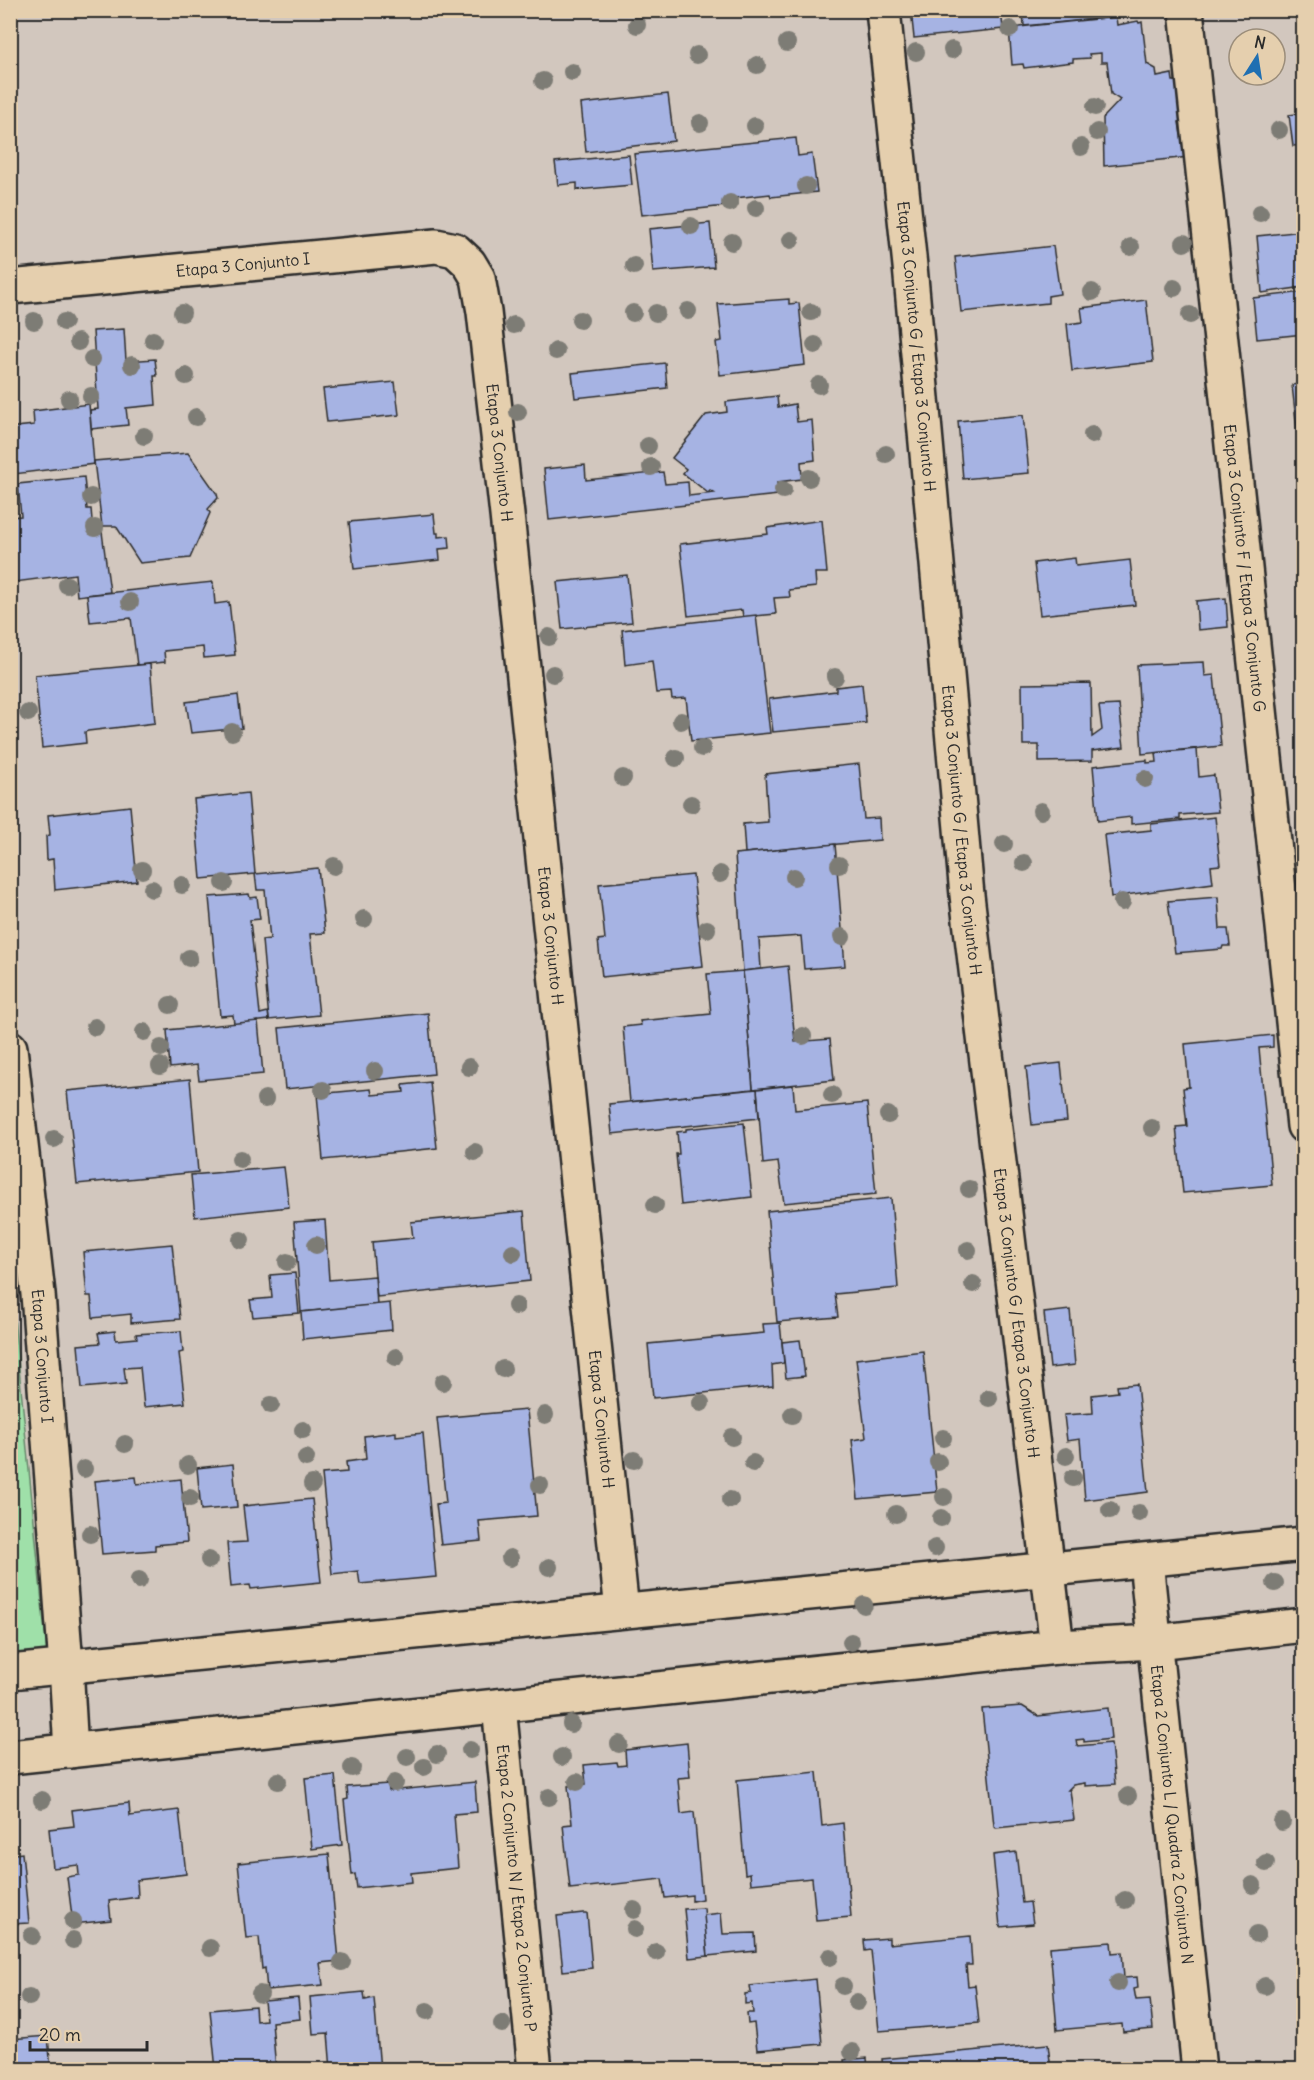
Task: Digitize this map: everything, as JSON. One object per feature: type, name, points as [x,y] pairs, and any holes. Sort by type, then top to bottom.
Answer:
[{"type":"street","name":"Etapa 3 Conjunto G / Etapa 3 Conjunto H","points":[[883,10],[910,266],[967,895],[1057,1647]]},
{"type":"street","name":"Etapa 3 Conjunto F / Etapa 3 Conjunto G","points":[[1186,10],[1304,1126]]},
{"type":"street","name":"Etapa 3 Conjunto I","points":[[10,286],[436,246],[455,250],[470,263]]},
{"type":"street","name":"Etapa 3 Conjunto H","points":[[470,263],[478,278],[484,312],[504,480],[622,1611]]},
{"type":"street","name":"Etapa 3 Conjunto I","points":[[10,1048],[38,1294],[71,1751]]},
{"type":"street","points":[[10,1672],[1304,1544]]},
{"type":"street","name":"Etapa 2 Conjunto L / Quadra 2 Conjunto N","points":[[1146,1561],[1199,2070]]},
{"type":"street","points":[[10,1757],[1057,1647],[1155,1642],[1304,1625]]},
{"type":"street","name":"Etapa 2 Conjunto N / Etapa 2 Conjunto P","points":[[499,1706],[536,2070]]},
{"type":"green space","points":[[10,1277],[47,1653],[10,1657]]},
{"type":"building","points":[[911,10],[1001,10],[1003,29],[914,38]]},
{"type":"building","points":[[1023,10],[1123,10],[1124,16],[1024,26]]},
{"type":"building","points":[[1116,17],[1117,25],[1142,22],[1147,64],[1156,69],[1157,77],[1172,74],[1173,81],[1179,81],[1183,121],[1179,122],[1181,135],[1186,135],[1189,157],[1104,166],[1103,118],[1120,100],[1111,94],[1107,62],[1101,62],[1101,53],[1089,54],[1090,58],[1073,59],[1073,62],[1024,68],[1023,64],[1012,65],[1009,28]]},
{"type":"building","points":[[668,94],[674,141],[586,152],[581,104]]},
{"type":"building","points":[[1304,113],[1304,145],[1293,146],[1289,115]]},
{"type":"building","points":[[796,138],[798,156],[812,154],[817,192],[735,198],[735,205],[642,215],[634,154]]},
{"type":"building","points":[[629,155],[632,185],[577,190],[577,183],[558,185],[555,162]]},
{"type":"building","points":[[710,223],[714,267],[653,272],[649,229]]},
{"type":"building","points":[[1304,231],[1304,287],[1262,293],[1257,236]]},
{"type":"building","points":[[1053,246],[1060,294],[1048,296],[1048,303],[961,312],[955,257]]},
{"type":"building","points":[[1304,292],[1304,334],[1257,339],[1253,298]]},
{"type":"building","points":[[789,299],[789,304],[799,303],[805,365],[720,375],[716,342],[722,341],[718,304]]},
{"type":"building","points":[[1146,300],[1153,362],[1072,371],[1067,324],[1083,322],[1081,308]]},
{"type":"building","points":[[124,329],[126,361],[155,359],[156,405],[126,408],[128,425],[91,429],[90,410],[98,409],[93,331]]},
{"type":"building","points":[[665,363],[667,388],[575,398],[572,373]]},
{"type":"building","points":[[395,382],[399,415],[327,422],[323,389]]},
{"type":"building","points":[[1304,383],[1304,437],[1298,438],[1292,385]]},
{"type":"building","points":[[777,396],[778,407],[795,404],[797,422],[812,420],[815,460],[801,462],[802,479],[777,482],[778,495],[549,520],[544,469],[585,465],[586,480],[663,472],[665,484],[688,482],[689,496],[714,493],[710,491],[708,493],[683,473],[686,469],[672,458],[706,415],[727,412],[726,402]]},
{"type":"building","points":[[89,404],[94,464],[14,474],[10,438],[16,427],[34,425],[33,411]]},
{"type":"building","points":[[1023,415],[1029,473],[963,479],[958,421]]},
{"type":"building","points":[[188,453],[218,498],[208,509],[210,513],[190,558],[140,563],[116,526],[102,526],[94,461]]},
{"type":"building","points":[[84,477],[87,509],[91,509],[93,532],[102,532],[110,592],[77,596],[75,574],[15,582],[10,542],[10,517],[21,516],[18,484]]},
{"type":"building","points":[[434,514],[438,537],[449,536],[450,548],[439,549],[440,560],[354,569],[349,522]]},
{"type":"building","points":[[822,520],[827,573],[815,573],[816,587],[789,590],[790,597],[774,598],[776,614],[743,617],[742,610],[688,616],[680,544],[768,534],[767,528]]},
{"type":"building","points":[[1075,558],[1076,566],[1130,560],[1135,605],[1040,615],[1034,563]]},
{"type":"building","points":[[627,575],[632,622],[562,629],[557,582]]},
{"type":"building","points":[[213,582],[215,604],[229,602],[235,655],[204,658],[203,647],[164,651],[165,662],[137,665],[131,618],[90,622],[87,595]]},
{"type":"building","points":[[1226,598],[1228,627],[1198,630],[1196,601]]},
{"type":"building","points":[[756,615],[770,733],[691,741],[686,698],[672,699],[671,692],[656,693],[652,661],[625,665],[622,630]]},
{"type":"building","points":[[1204,662],[1205,676],[1214,675],[1221,746],[1142,754],[1137,665]]},
{"type":"building","points":[[150,664],[155,723],[88,731],[85,732],[86,743],[42,748],[35,675]]},
{"type":"building","points":[[1091,683],[1092,737],[1102,730],[1099,706],[1119,705],[1124,747],[1092,751],[1092,761],[1039,762],[1039,745],[1023,745],[1022,684]]},
{"type":"building","points":[[862,684],[866,723],[773,732],[769,699],[836,691],[836,687]]},
{"type":"building","points":[[238,695],[242,728],[191,733],[186,702]]},
{"type":"building","points":[[1197,749],[1199,777],[1214,775],[1218,812],[1180,815],[1180,819],[1131,824],[1131,817],[1098,821],[1093,766],[1147,760],[1147,763],[1157,762],[1156,753]]},
{"type":"building","points":[[859,764],[864,819],[879,818],[880,840],[745,853],[743,824],[768,822],[765,774]]},
{"type":"building","points":[[248,793],[255,874],[201,879],[194,799]]},
{"type":"building","points":[[130,806],[137,881],[55,890],[53,859],[47,860],[46,836],[50,835],[48,815]]},
{"type":"building","points":[[1215,817],[1220,865],[1211,866],[1213,883],[1111,897],[1104,835],[1151,830],[1151,824]]},
{"type":"building","points":[[835,844],[845,966],[804,969],[801,936],[759,939],[761,969],[743,971],[735,854]]},
{"type":"building","points":[[318,868],[325,933],[310,934],[319,1015],[269,1020],[262,940],[270,939],[265,890],[257,890],[255,874]]},
{"type":"building","points":[[693,875],[703,966],[602,977],[598,940],[605,939],[599,884]]},
{"type":"building","points":[[249,894],[250,898],[257,897],[260,919],[250,920],[260,1014],[268,1012],[269,1020],[234,1024],[233,1015],[220,1016],[209,897]]},
{"type":"building","points":[[1218,897],[1220,929],[1228,929],[1230,946],[1223,946],[1222,949],[1175,953],[1168,901]]},
{"type":"building","points":[[788,966],[795,1042],[830,1039],[834,1080],[753,1089],[743,971]]},
{"type":"building","points":[[743,971],[753,1089],[630,1102],[623,1027],[641,1025],[640,1021],[711,1014],[707,974]]},
{"type":"building","points":[[428,1013],[434,1074],[285,1089],[279,1028]]},
{"type":"building","points":[[258,1021],[263,1074],[199,1080],[197,1065],[170,1068],[167,1030]]},
{"type":"building","points":[[1273,1035],[1273,1047],[1259,1048],[1272,1185],[1183,1193],[1176,1127],[1187,1126],[1183,1088],[1189,1087],[1185,1044]]},
{"type":"building","points":[[1061,1063],[1067,1121],[1032,1125],[1026,1067]]},
{"type":"building","points":[[190,1079],[198,1172],[77,1184],[67,1091]]},
{"type":"building","points":[[430,1082],[437,1148],[323,1160],[317,1094],[371,1089],[372,1095],[404,1092],[403,1085]]},
{"type":"building","points":[[793,1085],[795,1110],[867,1103],[876,1194],[784,1203],[778,1162],[763,1164],[757,1089]]},
{"type":"building","points":[[757,1089],[759,1118],[612,1134],[609,1104]]},
{"type":"building","points":[[744,1123],[752,1197],[681,1205],[676,1154],[679,1154],[677,1132]]},
{"type":"building","points":[[284,1167],[289,1207],[195,1217],[191,1175]]},
{"type":"building","points":[[891,1198],[898,1288],[835,1294],[838,1317],[777,1322],[767,1211]]},
{"type":"building","points":[[524,1211],[530,1281],[377,1297],[372,1242],[413,1238],[411,1222]]},
{"type":"building","points":[[325,1220],[329,1280],[375,1276],[377,1305],[301,1312],[294,1222]]},
{"type":"building","points":[[172,1244],[180,1319],[131,1323],[131,1314],[93,1318],[91,1296],[87,1296],[83,1252]]},
{"type":"building","points":[[295,1273],[299,1313],[253,1317],[250,1300],[272,1298],[270,1275]]},
{"type":"building","points":[[390,1303],[392,1330],[303,1339],[301,1312]]},
{"type":"building","points":[[1070,1310],[1075,1365],[1050,1368],[1044,1313]]},
{"type":"building","points":[[780,1323],[784,1363],[772,1365],[773,1386],[653,1398],[648,1344],[764,1333],[763,1324]]},
{"type":"building","points":[[115,1331],[116,1340],[137,1338],[136,1334],[181,1331],[183,1352],[179,1353],[185,1403],[144,1407],[140,1367],[124,1368],[126,1384],[82,1388],[78,1345],[100,1343],[98,1333]]},
{"type":"building","points":[[800,1340],[805,1376],[786,1378],[782,1342]]},
{"type":"building","points":[[923,1351],[937,1492],[858,1499],[852,1440],[866,1438],[856,1359]]},
{"type":"building","points":[[1137,1384],[1148,1492],[1085,1500],[1080,1439],[1067,1441],[1064,1415],[1093,1413],[1092,1395],[1118,1392],[1117,1386]]},
{"type":"building","points":[[527,1410],[537,1516],[479,1521],[481,1541],[441,1545],[436,1504],[446,1503],[437,1418]]},
{"type":"building","points":[[396,1432],[396,1436],[423,1433],[436,1577],[360,1584],[358,1571],[332,1574],[322,1474],[347,1472],[346,1462],[366,1459],[364,1436]]},
{"type":"building","points":[[233,1464],[237,1507],[201,1510],[197,1468]]},
{"type":"building","points":[[136,1477],[137,1484],[181,1479],[187,1542],[155,1545],[155,1550],[102,1554],[95,1481]]},
{"type":"building","points":[[312,1499],[321,1582],[251,1589],[250,1585],[231,1587],[227,1543],[247,1542],[243,1506]]},
{"type":"building","points":[[1022,1706],[1038,1716],[1108,1708],[1111,1739],[1084,1742],[1084,1739],[1076,1740],[1077,1746],[1111,1743],[1115,1784],[1073,1785],[1068,1790],[1070,1790],[1074,1820],[996,1828],[994,1826],[982,1709]]},
{"type":"building","points":[[687,1743],[690,1777],[678,1778],[681,1814],[694,1812],[702,1899],[692,1901],[692,1895],[665,1898],[662,1879],[570,1889],[563,1825],[572,1824],[568,1786],[586,1784],[584,1765],[617,1762],[618,1766],[626,1765],[625,1750]]},
{"type":"building","points":[[817,1772],[822,1826],[843,1823],[851,1917],[816,1920],[812,1878],[751,1884],[750,1873],[745,1874],[737,1780]]},
{"type":"building","points":[[335,1775],[342,1845],[312,1849],[305,1778]]},
{"type":"building","points":[[475,1782],[477,1812],[454,1814],[458,1868],[411,1873],[412,1882],[357,1888],[355,1874],[352,1875],[344,1800],[348,1799],[347,1787],[388,1784],[389,1791]]},
{"type":"building","points":[[129,1803],[130,1816],[179,1810],[186,1874],[137,1880],[138,1897],[109,1901],[111,1920],[73,1924],[67,1877],[79,1875],[78,1865],[53,1868],[49,1829],[74,1826],[72,1810]]},
{"type":"building","points":[[10,1849],[14,1849],[15,1854],[22,1853],[29,1923],[10,1924]]},
{"type":"building","points":[[1016,1852],[1022,1903],[1030,1902],[1033,1924],[1000,1927],[993,1855]]},
{"type":"building","points":[[329,1854],[339,1961],[320,1963],[323,1985],[267,1990],[265,1968],[262,1969],[259,1937],[246,1938],[238,1863]]},
{"type":"building","points":[[704,1908],[708,1956],[689,1958],[684,1909]]},
{"type":"building","points":[[587,1913],[592,1968],[563,1971],[557,1916]]},
{"type":"building","points":[[721,1913],[723,1934],[755,1933],[756,1951],[708,1956],[704,1915]]},
{"type":"building","points":[[970,1936],[972,1965],[966,1965],[968,1986],[975,1985],[979,2023],[879,2031],[871,1950],[865,1951],[864,1940],[889,1938],[889,1944]]},
{"type":"building","points":[[1111,1942],[1112,1953],[1122,1952],[1124,1978],[1137,1977],[1138,1988],[1134,1989],[1136,2000],[1150,1999],[1153,2029],[1123,2032],[1122,2024],[1057,2030],[1050,1947]]},
{"type":"building","points":[[816,1979],[822,2044],[757,2050],[754,2023],[748,2024],[747,2013],[753,2013],[752,2003],[745,2004],[745,1994],[751,1993],[750,1986]]},
{"type":"building","points":[[364,1992],[365,2000],[374,1998],[380,2070],[331,2070],[328,2033],[313,2034],[310,1997]]},
{"type":"building","points":[[298,1998],[300,2019],[272,2022],[276,2070],[216,2070],[210,2010],[255,2006],[256,2021],[266,2020],[264,2001]]},
{"type":"building","points":[[48,2036],[51,2070],[10,2070],[10,2039]]},
{"type":"building","points":[[1048,2044],[1051,2070],[883,2070],[882,2059]]},
{"type":"building","points":[[867,2058],[868,2070],[845,2070],[844,2060]]}]
